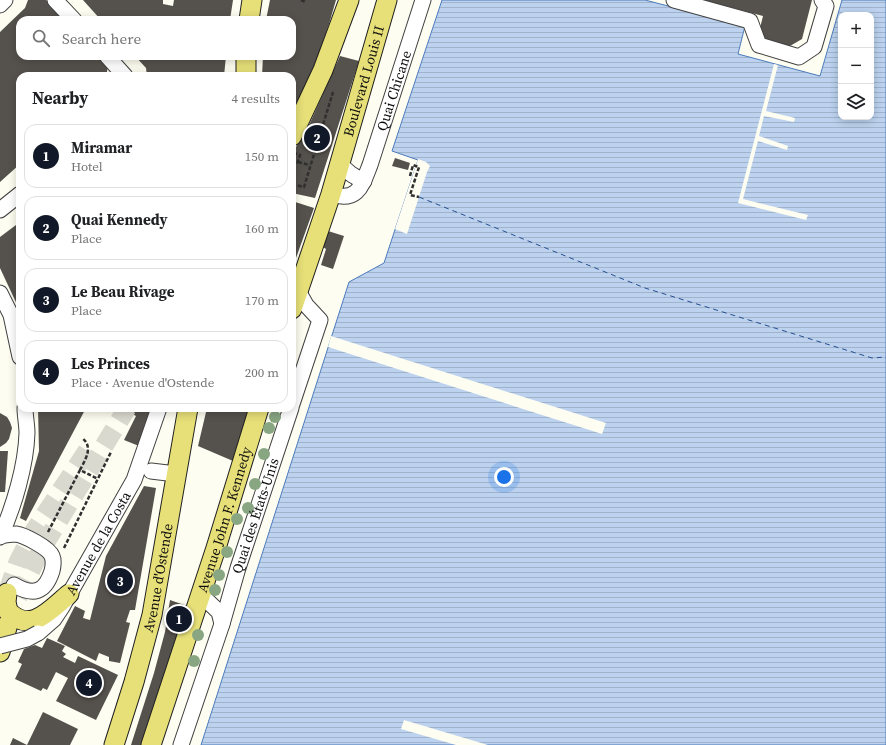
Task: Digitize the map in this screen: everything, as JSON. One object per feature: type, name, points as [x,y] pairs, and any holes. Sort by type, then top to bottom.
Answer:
[{"type":"main road","points":[[250,16],[252,0]]},
{"type":"main road","points":[[296,127],[320,76],[349,0]]},
{"type":"main road","name":"Boulevard Louis II","points":[[340,162],[387,0]]},
{"type":"main road","points":[[246,60],[246,72]]},
{"type":"main road","points":[[296,297],[331,194],[340,162]]},
{"type":"main road","name":"Avenue d'Ostende","points":[[114,745],[146,642],[160,571],[187,412]]},
{"type":"main road","name":"Avenue John F. Kennedy","points":[[151,745],[216,548],[258,412]]},
{"type":"main road","points":[[11,589],[6,602],[8,611],[18,619],[26,621],[36,619],[44,615],[64,589]]},
{"type":"main road","points":[[0,652],[8,624]]},
{"type":"street","points":[[0,5],[5,0]]},
{"type":"street","points":[[55,0],[70,16]]},
{"type":"street","name":"Quai Chicane","points":[[331,194],[341,197],[351,196],[358,190],[364,180],[423,0]]},
{"type":"street","points":[[674,0],[750,21],[759,45],[799,57],[814,47],[826,6],[822,0]]},
{"type":"street","points":[[111,60],[121,72]]},
{"type":"street","points":[[340,162],[348,173],[364,180]]},
{"type":"street","points":[[0,210],[16,197]]},
{"type":"street","points":[[296,392],[320,320],[306,306],[298,291]]},
{"type":"street","points":[[0,293],[11,315],[16,338]]},
{"type":"street","points":[[0,537],[15,497],[25,451],[27,432],[25,412]]},
{"type":"street","name":"Avenue de la Costa","points":[[0,646],[38,633],[54,619],[64,589],[134,480],[158,412]]},
{"type":"street","name":"Quai des États-Unis","points":[[181,745],[222,624],[238,568],[289,412]]},
{"type":"street","points":[[151,471],[176,474]]},
{"type":"street","points":[[0,537],[16,534],[23,536],[48,550],[54,562],[48,582],[44,587],[31,592],[11,589]]},
{"type":"street","points":[[200,594],[219,612],[222,624]]},
{"type":"path","points":[[301,0],[306,2]]},
{"type":"path","points":[[296,185],[304,187],[333,91]]},
{"type":"path","points":[[298,162],[310,165]]},
{"type":"path","points":[[410,176],[413,165],[419,167],[410,195],[419,197]]},
{"type":"path","points":[[45,536],[88,454],[88,446],[82,438]]},
{"type":"path","points":[[61,553],[111,452]]},
{"type":"path","points":[[80,470],[98,479]]},
{"type":"water","points":[[442,0],[645,0],[745,26],[738,54],[820,76],[838,14],[838,120],[874,120],[874,12],[839,12],[842,0],[886,0],[886,745],[201,745],[349,282],[384,263],[418,160],[392,151]]},
{"type":"pier","points":[[774,64],[778,65],[766,111],[795,118],[794,122],[764,116],[759,136],[788,146],[787,150],[758,141],[743,199],[808,215],[806,220],[738,203]]},
{"type":"pier","points":[[418,159],[426,162],[430,166],[407,234],[395,229]]},
{"type":"pier","points":[[331,336],[606,423],[602,434],[328,347]]},
{"type":"pier","points":[[404,720],[488,745],[456,745],[401,729]]},
{"type":"building","points":[[28,0],[46,0],[61,16],[17,16],[25,8]]},
{"type":"building","points":[[83,0],[163,0],[163,4],[173,6],[174,0],[233,0],[231,16],[97,16]]},
{"type":"building","points":[[270,0],[336,0],[318,56],[296,108],[296,72],[262,72],[263,60],[296,60],[296,16],[267,16]]},
{"type":"building","points":[[703,0],[812,0],[802,39],[790,46],[766,40],[760,28],[763,16]]},
{"type":"building","points":[[16,17],[16,60],[105,60],[108,63],[107,72],[16,72],[16,168],[0,182],[0,32]]},
{"type":"building","points":[[340,56],[359,61],[315,198],[296,194],[296,147],[310,123]]},
{"type":"building","points":[[139,60],[226,60],[224,72],[146,72],[146,68]]},
{"type":"building","points":[[395,158],[410,163],[408,170],[392,166]]},
{"type":"building","points":[[296,202],[314,208],[296,258]]},
{"type":"building","points":[[16,225],[16,302],[0,268],[0,237]]},
{"type":"building","points":[[328,231],[344,236],[333,269],[321,265],[326,249],[323,247]]},
{"type":"building","points":[[38,412],[84,412],[26,521],[20,518],[39,451]]},
{"type":"building","points":[[129,412],[152,412],[139,446],[124,440],[136,416]]},
{"type":"building","points":[[206,412],[248,412],[233,461],[198,446]]},
{"type":"building","points":[[0,413],[7,417],[12,428],[9,439],[0,447]]},
{"type":"building","points":[[0,451],[8,451],[5,492],[0,492]]},
{"type":"building","points":[[144,486],[156,488],[135,610],[130,610],[126,622],[130,623],[120,663],[109,661],[109,657],[99,653],[96,661],[57,641],[75,606],[85,611],[83,618],[90,620],[106,556]]},
{"type":"building","points":[[170,600],[187,606],[165,679],[141,745],[131,745],[154,673],[165,632]]},
{"type":"building","points":[[47,638],[65,646],[62,651],[66,654],[63,657],[75,663],[78,656],[118,675],[96,720],[56,701],[68,678],[56,672],[47,690],[43,688],[41,691],[15,679],[22,664],[18,662],[24,649],[35,645],[42,648]]},
{"type":"building","points":[[43,712],[78,729],[70,745],[27,745]]},
{"type":"building","points":[[13,738],[27,745],[10,745]]},
{"type":"ferry route","points":[[419,197],[645,288],[872,358],[886,357]]},
{"type":"tunnel","points":[[8,624],[16,601],[41,550],[125,412]]},
{"type":"tunnel","points":[[7,593],[18,562],[34,531],[89,448]]},
{"type":"place","name":"Quai Kennedy","points":[[317,138]]},
{"type":"place","name":"Le Beau Rivage","points":[[120,581]]},
{"type":"place","name":"Miramar","points":[[179,619]]},
{"type":"place","name":"Les Princes","points":[[89,683]]}]
